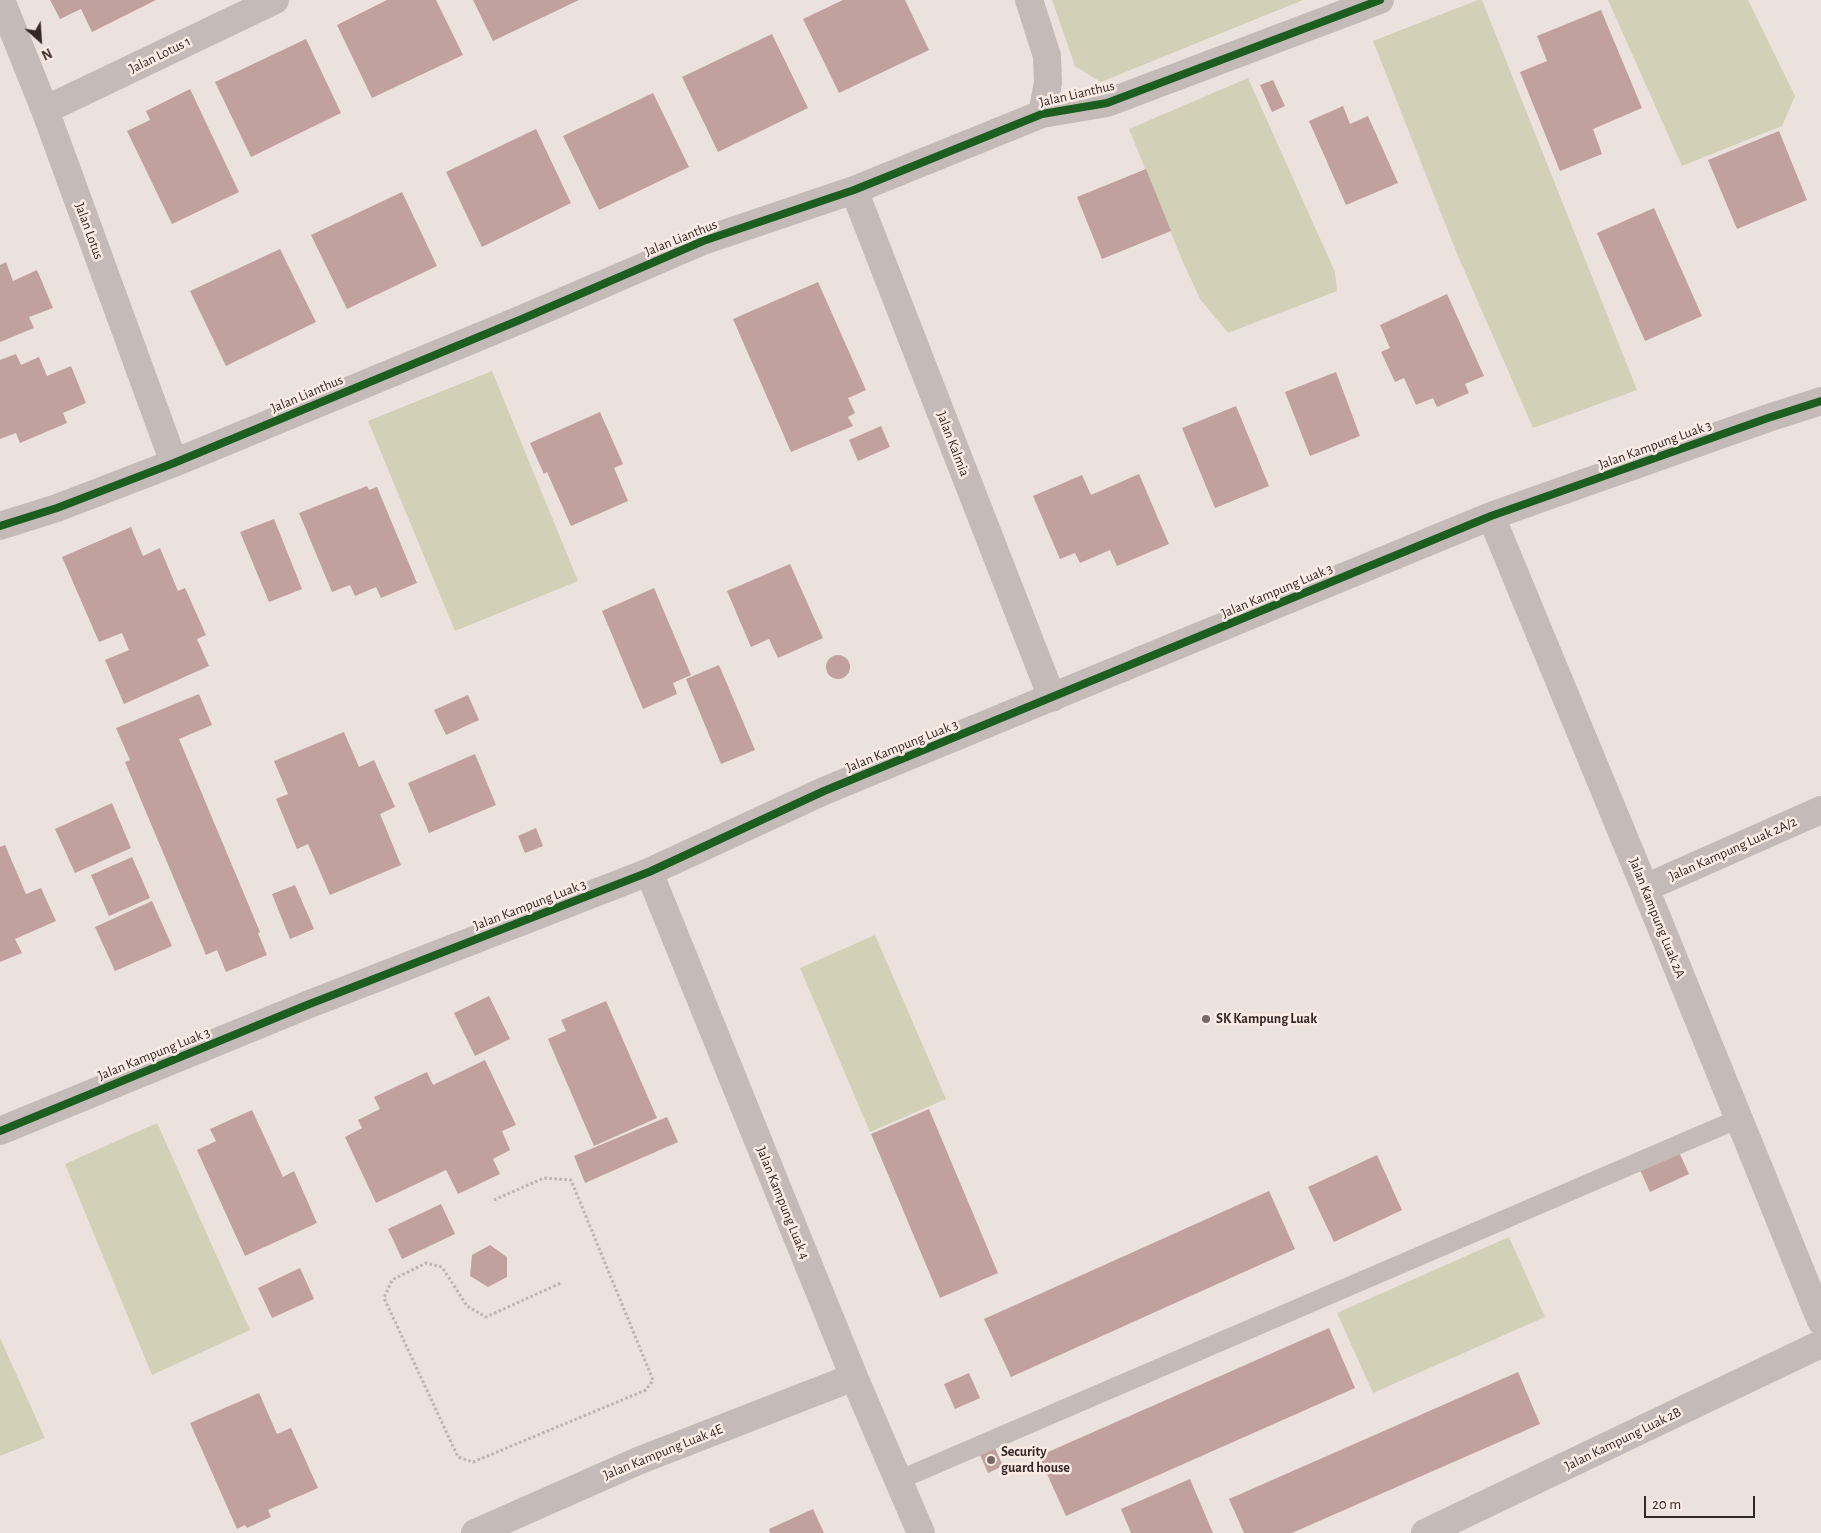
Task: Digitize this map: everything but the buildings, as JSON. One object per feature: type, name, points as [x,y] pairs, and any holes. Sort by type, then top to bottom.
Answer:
[{"type":"street","name":"Jalan Lotus","points":[[1,0],[45,110],[174,463]]},
{"type":"street","name":"Jalan Lotus 1","points":[[45,110],[275,0]]},
{"type":"street","points":[[1029,0],[1047,56],[1048,83],[1042,114]]},
{"type":"street","name":"Jalan Lianthus","points":[[0,526],[57,508],[174,463],[703,242],[854,190],[1042,114],[1107,103],[1380,0]]},
{"type":"street","name":"Jalan Kalmia","points":[[854,190],[1052,698]]},
{"type":"street","name":"Jalan Kampung Luak 3","points":[[0,1131],[307,1005],[649,872],[824,791],[1491,516],[1821,401]]},
{"type":"street","name":"Jalan Kampung Luak 2A","points":[[1491,516],[1821,1321]]},
{"type":"street","name":"Jalan Kampung Luak 2A/2","points":[[1645,888],[1821,810]]},
{"type":"street","name":"Jalan Kampung Luak 4","points":[[649,872],[854,1377],[921,1533]]},
{"type":"street","name":"Jalan Kampung Luak 2B","points":[[1425,1533],[1821,1344]]},
{"type":"street","name":"Jalan Kampung Luak 4E","points":[[475,1533],[638,1461],[854,1377]]},
{"type":"lane","points":[[899,1480],[1738,1119]]},
{"type":"path","points":[[494,1200],[544,1178],[571,1180],[653,1380],[646,1390],[473,1462],[458,1457],[384,1298],[392,1280],[426,1263],[442,1267],[467,1306],[486,1317],[561,1283]]},
{"type":"shaded area","points":[[1052,0],[1303,0],[1101,82],[1075,66]]},
{"type":"shaded area","points":[[1482,0],[1637,390],[1533,428],[1458,256],[1373,41]]},
{"type":"shaded area","points":[[1608,0],[1748,0],[1795,96],[1782,126],[1682,166]]},
{"type":"shaded area","points":[[1248,78],[1335,272],[1337,291],[1228,333],[1200,299],[1182,260],[1129,129]]},
{"type":"shaded area","points":[[492,371],[578,581],[455,631],[368,421]]},
{"type":"shaded area","points":[[875,935],[946,1099],[870,1132],[800,968]]},
{"type":"shaded area","points":[[157,1123],[250,1330],[152,1375],[65,1164]]},
{"type":"shaded area","points":[[1509,1237],[1545,1317],[1373,1393],[1337,1313]]},
{"type":"shaded area","points":[[0,1338],[45,1438],[0,1456]]},
{"type":"cycle path","points":[[0,526],[57,508],[174,463],[522,319],[703,241],[854,190],[1042,114],[1107,103],[1380,0]]},
{"type":"cycle path","points":[[0,1131],[307,1005],[649,872],[824,791],[1491,516],[1821,401]]},
{"type":"place","name":"SK Kampung Luak","points":[[1206,1019]]},
{"type":"place","name":"Security guard house","points":[[991,1460]]}]
